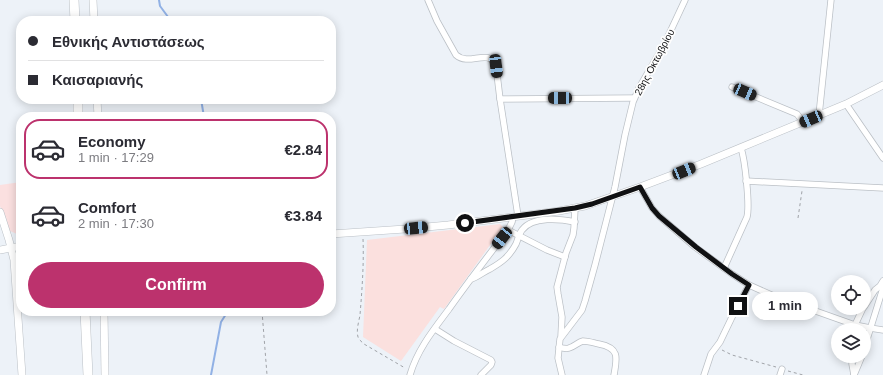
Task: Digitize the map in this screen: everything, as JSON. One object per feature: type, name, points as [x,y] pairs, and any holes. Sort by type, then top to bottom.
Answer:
[{"type":"highway","points":[[74,0],[75,16]]},
{"type":"highway","points":[[86,316],[88,375]]},
{"type":"street","points":[[93,0],[94,16]]},
{"type":"street","points":[[411,373],[422,349],[434,329],[508,230],[515,216],[496,66],[494,61],[487,57],[469,60],[456,55],[437,21],[428,0]]},
{"type":"street","name":"28ης Οκτωβρίου","points":[[560,339],[582,310],[596,264],[617,181],[625,135],[634,98],[641,83],[664,45],[685,0]]},
{"type":"street","points":[[819,115],[830,0]]},
{"type":"street","points":[[336,234],[448,225],[575,208],[592,204],[684,171],[741,148],[846,104],[883,85]]},
{"type":"street","points":[[732,87],[797,114],[803,122]]},
{"type":"street","points":[[500,99],[634,98]]},
{"type":"street","points":[[846,104],[883,158]]},
{"type":"street","points":[[724,268],[748,214],[746,181],[743,153],[741,148]]},
{"type":"street","points":[[746,181],[883,188]]},
{"type":"street","points":[[640,187],[652,208],[659,216],[691,243],[749,285],[765,294],[842,323]]},
{"type":"street","points":[[562,375],[558,358],[562,317],[557,286],[573,235],[575,208]]},
{"type":"street","points":[[0,212],[12,248],[16,280]]},
{"type":"street","points":[[471,279],[503,260],[513,249],[519,235],[525,227],[531,223],[536,221],[557,220],[575,222]]},
{"type":"street","points":[[508,230],[547,250],[565,257]]},
{"type":"street","points":[[0,250],[16,247]]},
{"type":"street","points":[[871,296],[883,281]]},
{"type":"street","points":[[704,375],[709,357],[720,342],[749,285]]},
{"type":"street","points":[[871,325],[883,288]]},
{"type":"street","points":[[18,316],[22,375]]},
{"type":"street","points":[[104,316],[105,375]]},
{"type":"street","points":[[871,328],[883,330]]},
{"type":"street","points":[[434,329],[491,360],[492,364],[481,375]]},
{"type":"street","points":[[559,347],[569,348],[579,342],[585,341],[605,345],[612,349],[616,354],[614,375]]},
{"type":"street","points":[[852,363],[854,375]]},
{"type":"street","points":[[854,375],[859,363]]},
{"type":"path","points":[[798,218],[803,184]]},
{"type":"path","points":[[362,232],[363,263],[358,337],[364,344],[411,373]]},
{"type":"path","points":[[262,316],[268,375]]},
{"type":"path","points":[[716,347],[732,355],[781,372],[803,375]]},
{"type":"shaded area","points":[[16,183],[16,234],[10,231],[0,206],[0,185]]},
{"type":"shaded area","points":[[500,224],[503,227],[444,309],[440,307],[401,361],[363,337],[367,240]]},
{"type":"waterway","points":[[159,0],[160,6],[167,16]]},
{"type":"waterway","points":[[202,104],[203,112]]},
{"type":"waterway","points":[[211,375],[221,322],[225,316]]},
{"type":"route","points":[[465,223],[575,208],[592,204],[640,187],[655,212],[672,228],[732,274],[749,285],[738,306]]}]
